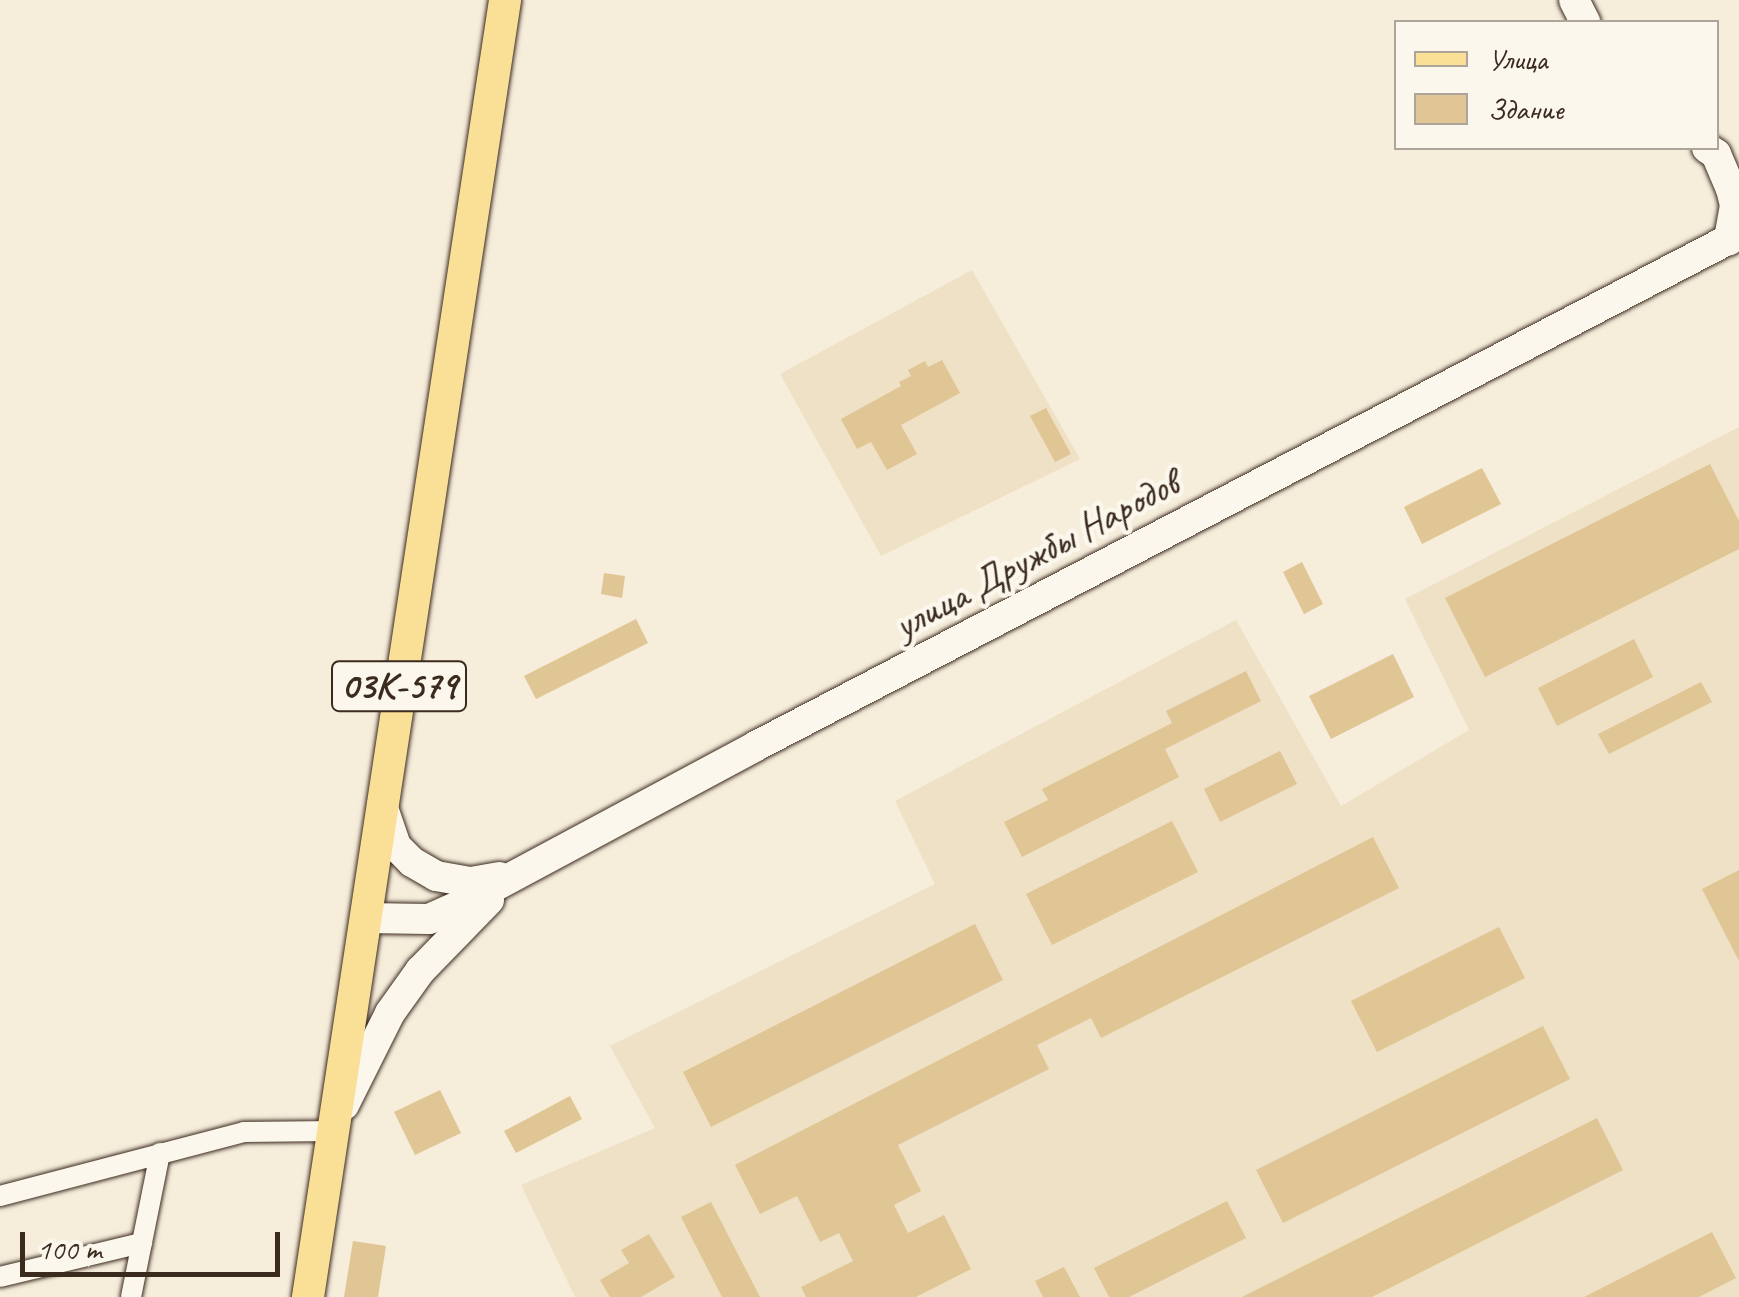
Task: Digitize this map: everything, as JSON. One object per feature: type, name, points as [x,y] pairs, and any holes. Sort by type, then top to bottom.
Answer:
[{"type":"main road","name":"03К-579","points":[[481,0],[494,75]]},
{"type":"main road","name":"03К-579","points":[[308,1297],[505,0]]},
{"type":"street","points":[[1720,154],[1735,206],[1734,237]]},
{"type":"street","name":"улица Дружбы Народов","points":[[365,918],[429,920],[1734,237]]},
{"type":"street","points":[[381,802],[396,846],[436,876],[470,882],[518,874]]},
{"type":"street","points":[[0,1196],[244,1132],[333,1131],[390,1013],[464,923],[518,874]]},
{"type":"street","points":[[131,1297],[160,1154]]},
{"type":"street","points":[[0,1277],[142,1243]]},
{"type":"shaded area","points":[[972,270],[1080,459],[881,556],[780,374]]},
{"type":"shaded area","points":[[1739,427],[1739,1297],[575,1297],[521,1185],[655,1128],[610,1046],[935,884],[895,801],[1236,620],[1341,806],[1469,730],[1405,599]]},
{"type":"building","points":[[942,360],[960,393],[901,425],[917,454],[887,470],[871,442],[857,449],[841,419],[901,386],[899,382],[911,376],[908,370],[925,361],[928,367]]},
{"type":"building","points":[[1046,408],[1071,454],[1055,462],[1030,416]]},
{"type":"building","points":[[1710,464],[1739,521],[1739,549],[1485,677],[1445,598]]},
{"type":"building","points":[[1482,468],[1501,504],[1422,544],[1404,507]]},
{"type":"building","points":[[1302,562],[1323,604],[1304,614],[1283,572]]},
{"type":"building","points":[[604,573],[625,576],[622,598],[601,594]]},
{"type":"building","points":[[636,619],[648,643],[536,699],[524,676]]},
{"type":"building","points":[[1634,639],[1653,677],[1557,726],[1538,688]]},
{"type":"building","points":[[1393,654],[1414,697],[1331,739],[1309,696]]},
{"type":"building","points":[[1246,671],[1261,701],[1165,749],[1179,777],[1022,857],[1004,822],[1048,800],[1042,789],[1172,723],[1166,711]]},
{"type":"building","points":[[1701,682],[1712,702],[1609,754],[1598,734]]},
{"type":"building","points":[[1280,751],[1297,784],[1220,822],[1204,789]]},
{"type":"building","points":[[1172,821],[1198,872],[1052,945],[1026,894]]},
{"type":"building","points":[[1373,837],[1399,888],[1101,1038],[1091,1018],[1037,1045],[1049,1069],[898,1145],[921,1191],[894,1205],[908,1233],[944,1215],[971,1269],[916,1297],[806,1297],[801,1287],[853,1261],[839,1233],[820,1242],[797,1196],[760,1214],[735,1165]]},
{"type":"building","points":[[1739,870],[1739,961],[1702,889]]},
{"type":"building","points":[[975,924],[1003,980],[711,1127],[683,1072]]},
{"type":"building","points":[[1499,927],[1525,978],[1377,1052],[1351,1001]]},
{"type":"building","points":[[1543,1026],[1570,1079],[1283,1223],[1256,1170]]},
{"type":"building","points":[[440,1090],[461,1133],[415,1155],[394,1112]]},
{"type":"building","points":[[570,1096],[582,1119],[516,1153],[504,1131]]},
{"type":"building","points":[[1597,1118],[1623,1170],[1372,1297],[1242,1297]]},
{"type":"building","points":[[1227,1201],[1246,1238],[1129,1297],[1109,1297],[1094,1268]]},
{"type":"building","points":[[711,1202],[760,1297],[722,1297],[681,1217]]},
{"type":"building","points":[[1712,1232],[1736,1278],[1699,1297],[1584,1297]]},
{"type":"building","points":[[649,1234],[675,1277],[641,1297],[610,1297],[600,1280],[629,1263],[621,1250]]},
{"type":"building","points":[[353,1241],[386,1246],[378,1297],[344,1297]]},
{"type":"building","points":[[1064,1267],[1080,1297],[1043,1297],[1035,1281]]}]
